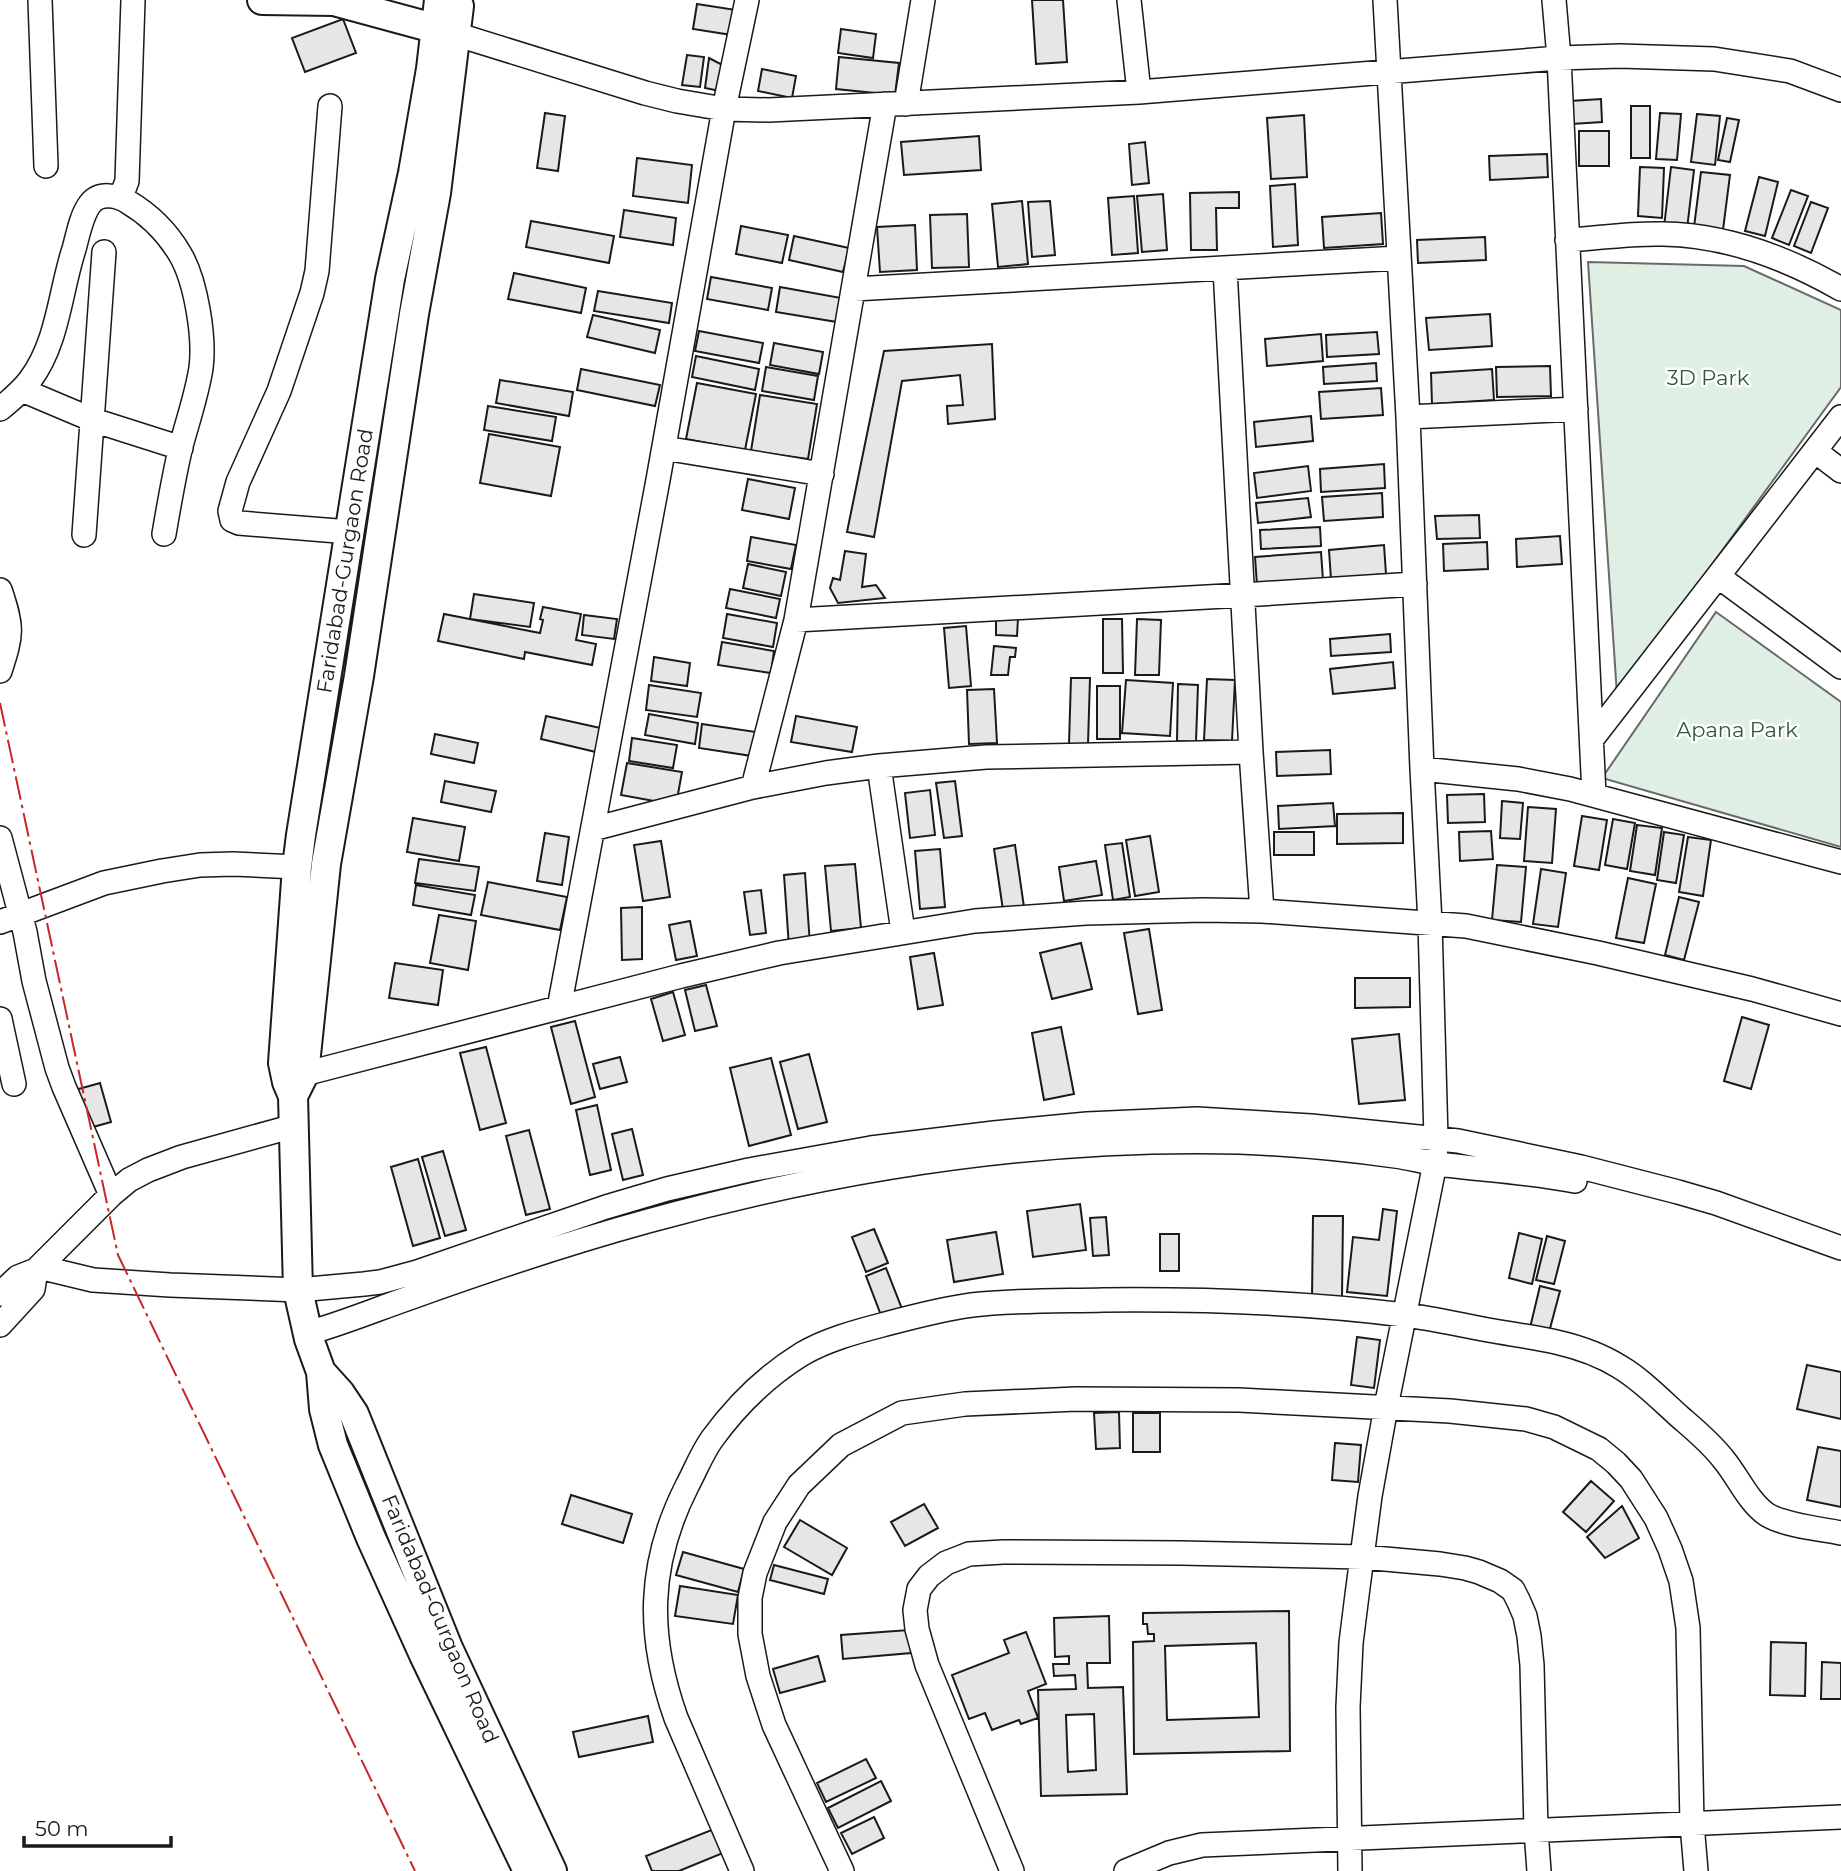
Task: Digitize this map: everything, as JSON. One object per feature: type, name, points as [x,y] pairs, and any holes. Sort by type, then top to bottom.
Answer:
[{"type":"main road","points":[[262,0],[334,1],[445,31]]},
{"type":"main road","name":"Faridabad-Gurgaon Road","points":[[450,2],[445,31],[436,193],[414,314],[359,676],[326,864],[294,1082],[298,1290],[321,1372],[324,1409],[333,1445],[424,1655],[528,1871]]},
{"type":"main road","name":"Faridabad-Gurgaon Road","points":[[294,1082],[284,1063],[284,1045],[297,867],[390,279],[413,173],[430,69],[445,31]]},
{"type":"main road","name":"Faridabad-Gurgaon Road","points":[[321,1372],[354,1414],[448,1648],[552,1871]]},
{"type":"street","points":[[40,0],[46,166]]},
{"type":"street","points":[[121,197],[127,181],[133,0]]},
{"type":"street","points":[[559,1009],[664,448],[724,109],[747,0]]},
{"type":"street","points":[[753,787],[796,620],[854,289],[895,104],[923,0]]},
{"type":"street","points":[[1129,0],[1139,92]]},
{"type":"street","points":[[1350,1871],[1348,1707],[1351,1643],[1370,1496],[1435,1163],[1436,1138],[1430,923],[1408,417],[1385,0]]},
{"type":"street","points":[[1554,0],[1594,795]]},
{"type":"street","points":[[445,31],[645,93],[724,109],[769,110],[1139,92],[1559,58],[1620,56],[1714,60],[1790,71],[1841,90]]},
{"type":"street","points":[[330,106],[317,271],[312,293],[282,382],[238,482],[230,511],[232,520],[239,523],[349,532]]},
{"type":"street","points":[[0,409],[22,390],[32,377],[49,343],[67,270],[87,209],[94,199],[121,197],[145,212],[170,239],[182,257],[196,301],[201,333],[201,368],[181,448],[164,534]]},
{"type":"street","points":[[1567,240],[1662,233],[1737,243],[1812,272],[1841,289]]},
{"type":"street","points":[[84,535],[104,252]]},
{"type":"street","points":[[854,289],[1399,258]]},
{"type":"street","points":[[1226,269],[1242,595],[1262,911]]},
{"type":"street","points":[[22,390],[93,420],[181,448]]},
{"type":"street","points":[[1408,417],[1576,409]]},
{"type":"street","points":[[1592,738],[1841,417]]},
{"type":"street","points":[[664,448],[822,474]]},
{"type":"street","points":[[1815,452],[1841,471]]},
{"type":"street","points":[[1719,577],[1841,667]]},
{"type":"street","points":[[796,620],[1415,584]]},
{"type":"street","points":[[0,590],[7,611],[10,635],[0,671]]},
{"type":"street","points":[[593,829],[753,787],[879,766],[986,757],[1251,752]]},
{"type":"street","points":[[879,766],[903,932]]},
{"type":"street","points":[[1422,769],[1518,779],[1594,795],[1841,862]]},
{"type":"street","points":[[0,838],[12,890],[10,917],[34,981],[57,1068],[111,1195]]},
{"type":"street","points":[[10,917],[104,883],[162,871],[233,864],[297,867]]},
{"type":"street","points":[[294,1082],[559,1009],[779,953],[975,921],[1086,913],[1262,911],[1466,926],[1752,989],[1841,1014]]},
{"type":"street","points":[[0,1019],[14,1084]]},
{"type":"street","points":[[37,1269],[115,1282],[298,1290],[380,1282],[461,1258],[606,1207],[667,1189],[749,1170],[871,1148],[994,1133],[1060,1126],[1197,1119],[1436,1138],[1581,1167],[1716,1203],[1841,1248]]},
{"type":"street","points":[[0,1294],[18,1277],[37,1269],[111,1195],[130,1180],[182,1157],[294,1126]]},
{"type":"street","points":[[308,1333],[558,1248],[729,1200],[890,1168],[987,1153],[1144,1142],[1241,1142],[1360,1152],[1554,1177],[1732,1222],[1789,1242],[1841,1265]]},
{"type":"street","points":[[0,1325],[33,1289],[37,1269]]},
{"type":"street","points":[[743,1871],[667,1693],[656,1636],[655,1594],[659,1567],[669,1525],[711,1440],[743,1401],[775,1373],[804,1353],[856,1332],[935,1311],[975,1304],[1177,1300],[1274,1302],[1406,1315],[1557,1342],[1591,1353],[1622,1368],[1651,1391],[1714,1448],[1763,1512],[1772,1518],[1841,1533]]},
{"type":"street","points":[[842,1871],[766,1706],[758,1676],[750,1634],[750,1598],[755,1573],[775,1522],[799,1485],[841,1445],[902,1413],[965,1404],[1076,1399],[1239,1400],[1450,1411],[1526,1419],[1554,1427],[1599,1449],[1631,1479],[1661,1528],[1681,1581],[1688,1628],[1692,1825],[1696,1871]]},
{"type":"street","points":[[1012,1871],[927,1665],[917,1629],[915,1610],[919,1589],[929,1576],[946,1563],[969,1554],[1195,1553],[1363,1557],[1465,1568],[1500,1581],[1513,1590],[1525,1616],[1529,1636],[1539,1871]]},
{"type":"street","points":[[1126,1871],[1169,1853],[1202,1845],[1841,1817]]},
{"type":"green space","name":"3D Park","points":[[1588,262],[1744,266],[1841,310],[1841,387],[1617,695]]},
{"type":"green space","name":"Apana Park","points":[[1716,612],[1841,702],[1841,847],[1602,778]]},
{"type":"building","points":[[1032,0],[1063,0],[1067,62],[1036,64]]},
{"type":"building","points":[[697,4],[736,10],[732,35],[693,29]]},
{"type":"building","points":[[343,19],[356,53],[305,72],[292,38]]},
{"type":"building","points":[[841,29],[876,34],[873,58],[838,53]]},
{"type":"building","points":[[687,55],[704,57],[700,87],[682,85]]},
{"type":"building","points":[[839,57],[899,63],[895,95],[836,89]]},
{"type":"building","points":[[709,58],[732,70],[725,92],[705,88]]},
{"type":"building","points":[[762,69],[796,76],[792,98],[758,91]]},
{"type":"building","points":[[1601,99],[1602,122],[1572,124],[1570,101]]},
{"type":"building","points":[[1631,106],[1650,106],[1650,158],[1631,158]]},
{"type":"building","points":[[545,113],[565,116],[558,171],[537,168]]},
{"type":"building","points":[[1660,113],[1681,114],[1677,160],[1656,159]]},
{"type":"building","points":[[1697,114],[1720,116],[1715,165],[1691,162]]},
{"type":"building","points":[[1304,115],[1307,177],[1271,179],[1267,118]]},
{"type":"building","points":[[1727,118],[1739,120],[1730,162],[1718,160]]},
{"type":"building","points":[[1579,131],[1609,131],[1609,166],[1579,166]]},
{"type":"building","points":[[979,136],[981,170],[904,175],[901,142]]},
{"type":"building","points":[[1145,142],[1149,183],[1132,185],[1129,144]]},
{"type":"building","points":[[1547,154],[1548,177],[1490,180],[1489,156]]},
{"type":"building","points":[[637,158],[692,165],[688,203],[633,196]]},
{"type":"building","points":[[1640,167],[1664,168],[1662,218],[1638,216]]},
{"type":"building","points":[[1671,167],[1694,170],[1687,229],[1664,227]]},
{"type":"building","points":[[1701,172],[1730,175],[1723,230],[1694,227]]},
{"type":"building","points":[[1759,177],[1778,182],[1765,236],[1745,231]]},
{"type":"building","points":[[1295,184],[1298,245],[1273,247],[1270,186]]},
{"type":"building","points":[[1791,190],[1808,196],[1789,245],[1772,238]]},
{"type":"building","points":[[1239,192],[1239,208],[1216,208],[1217,250],[1191,250],[1190,193]]},
{"type":"building","points":[[1163,194],[1167,250],[1142,252],[1137,196]]},
{"type":"building","points":[[1134,196],[1138,253],[1112,255],[1108,198]]},
{"type":"building","points":[[1022,201],[1028,264],[998,267],[992,204]]},
{"type":"building","points":[[1050,201],[1055,255],[1032,257],[1028,202]]},
{"type":"building","points":[[1811,202],[1828,208],[1811,253],[1794,246]]},
{"type":"building","points":[[624,210],[676,218],[673,245],[620,237]]},
{"type":"building","points":[[1381,213],[1383,244],[1324,248],[1322,217]]},
{"type":"building","points":[[967,214],[969,267],[932,268],[930,215]]},
{"type":"building","points":[[531,221],[614,236],[609,263],[526,247]]},
{"type":"building","points":[[915,225],[917,270],[880,272],[877,227]]},
{"type":"building","points":[[741,226],[788,235],[782,263],[736,254]]},
{"type":"building","points":[[794,236],[849,248],[843,272],[789,260]]},
{"type":"building","points":[[1485,237],[1486,260],[1418,263],[1417,240]]},
{"type":"building","points":[[514,273],[586,288],[581,313],[508,299]]},
{"type":"building","points":[[711,277],[772,288],[768,310],[707,299]]},
{"type":"building","points":[[780,287],[841,298],[837,322],[776,312]]},
{"type":"building","points":[[598,291],[672,303],[669,323],[594,311]]},
{"type":"building","points":[[1490,314],[1492,346],[1429,350],[1426,318]]},
{"type":"building","points":[[593,315],[660,330],[655,353],[587,337]]},
{"type":"building","points":[[699,331],[763,343],[759,363],[695,351]]},
{"type":"building","points":[[1377,332],[1379,354],[1327,357],[1326,335]]},
{"type":"building","points":[[1321,334],[1323,361],[1267,366],[1265,339]]},
{"type":"building","points":[[774,343],[823,352],[819,374],[770,365]]},
{"type":"building","points":[[992,344],[995,419],[948,424],[947,406],[963,405],[960,375],[902,381],[874,537],[847,532],[884,351]]},
{"type":"building","points":[[696,356],[759,369],[755,390],[692,377]]},
{"type":"building","points":[[1376,363],[1377,381],[1324,384],[1323,367]]},
{"type":"building","points":[[1550,366],[1551,396],[1497,397],[1496,367]]},
{"type":"building","points":[[766,367],[818,376],[814,400],[762,391]]},
{"type":"building","points":[[581,369],[660,385],[655,406],[577,390]]},
{"type":"building","points":[[1492,369],[1494,400],[1432,404],[1431,373]]},
{"type":"building","points":[[500,380],[573,392],[569,416],[496,403]]},
{"type":"building","points":[[697,383],[756,394],[745,450],[686,439]]},
{"type":"building","points":[[1381,388],[1383,415],[1321,419],[1319,392]]},
{"type":"building","points":[[760,395],[817,404],[808,459],[751,451]]},
{"type":"building","points":[[488,406],[556,417],[552,441],[484,430]]},
{"type":"building","points":[[1311,416],[1313,441],[1256,447],[1254,422]]},
{"type":"building","points":[[489,434],[560,447],[551,496],[480,483]]},
{"type":"building","points":[[1384,464],[1385,488],[1321,492],[1320,469]]},
{"type":"building","points":[[1308,466],[1311,491],[1257,498],[1254,473]]},
{"type":"building","points":[[748,479],[795,488],[789,519],[742,510]]},
{"type":"building","points":[[1382,493],[1383,517],[1324,521],[1322,497]]},
{"type":"building","points":[[1308,498],[1311,517],[1258,523],[1256,503]]},
{"type":"building","points":[[1479,515],[1480,538],[1437,539],[1435,516]]},
{"type":"building","points":[[1320,527],[1321,546],[1261,549],[1260,530]]},
{"type":"building","points":[[1560,536],[1562,564],[1517,567],[1516,539]]},
{"type":"building","points":[[751,537],[796,545],[791,569],[747,561]]},
{"type":"building","points":[[1487,542],[1488,569],[1444,571],[1443,544]]},
{"type":"building","points":[[1384,545],[1386,574],[1331,579],[1329,550]]},
{"type":"building","points":[[845,551],[866,554],[862,587],[876,585],[885,598],[838,603],[830,588],[833,578],[840,580]]},
{"type":"building","points":[[1321,552],[1323,580],[1257,585],[1255,557]]},
{"type":"building","points":[[748,564],[786,572],[781,596],[743,588]]},
{"type":"building","points":[[730,589],[780,599],[776,618],[726,608]]},
{"type":"building","points":[[474,594],[534,603],[530,627],[470,619]]},
{"type":"building","points":[[543,607],[581,614],[576,640],[596,644],[592,665],[525,652],[524,659],[438,641],[444,614],[540,633]]},
{"type":"building","points":[[727,614],[777,623],[773,647],[723,638]]},
{"type":"building","points":[[584,615],[617,619],[614,639],[582,635]]},
{"type":"building","points":[[996,618],[1018,618],[1017,636],[996,635]]},
{"type":"building","points":[[1103,619],[1122,619],[1123,673],[1103,673]]},
{"type":"building","points":[[1137,619],[1161,620],[1159,675],[1135,675]]},
{"type":"building","points":[[966,626],[971,686],[949,688],[944,628]]},
{"type":"building","points":[[1390,634],[1391,652],[1331,656],[1330,639]]},
{"type":"building","points":[[722,642],[774,651],[771,673],[718,665]]},
{"type":"building","points":[[994,646],[1016,648],[1015,657],[1010,657],[1008,675],[991,675]]},
{"type":"building","points":[[654,657],[690,663],[687,686],[651,681]]},
{"type":"building","points":[[1393,662],[1395,688],[1333,694],[1330,669]]},
{"type":"building","points":[[1071,678],[1090,678],[1088,744],[1069,744]]},
{"type":"building","points":[[1207,679],[1235,680],[1232,741],[1204,740]]},
{"type":"building","points":[[1126,680],[1173,683],[1170,736],[1122,733]]},
{"type":"building","points":[[1178,684],[1198,685],[1196,742],[1177,741]]},
{"type":"building","points":[[649,685],[701,693],[697,717],[646,710]]},
{"type":"building","points":[[1097,686],[1120,686],[1120,739],[1097,739]]},
{"type":"building","points":[[994,689],[997,743],[969,744],[967,690]]},
{"type":"building","points":[[649,714],[698,723],[695,744],[645,735]]},
{"type":"building","points":[[546,716],[605,729],[600,753],[541,739]]},
{"type":"building","points":[[796,716],[857,727],[852,752],[791,742]]},
{"type":"building","points":[[702,724],[756,732],[752,756],[699,748]]},
{"type":"building","points":[[435,734],[478,743],[474,763],[431,754]]},
{"type":"building","points":[[632,738],[677,745],[673,768],[629,761]]},
{"type":"building","points":[[1330,750],[1331,774],[1277,776],[1276,752]]},
{"type":"building","points":[[627,763],[682,772],[676,805],[621,795]]},
{"type":"building","points":[[445,781],[496,791],[491,812],[441,802]]},
{"type":"building","points":[[955,781],[962,836],[944,838],[936,783]]},
{"type":"building","points":[[930,790],[935,835],[910,838],[905,793]]},
{"type":"building","points":[[1484,794],[1485,822],[1448,823],[1447,795]]},
{"type":"building","points":[[1502,801],[1523,803],[1520,839],[1500,838]]},
{"type":"building","points":[[1333,803],[1335,826],[1279,829],[1278,806]]},
{"type":"building","points":[[1528,807],[1556,809],[1552,863],[1524,861]]},
{"type":"building","points":[[1403,813],[1403,843],[1337,844],[1337,814]]},
{"type":"building","points":[[1582,816],[1607,820],[1599,870],[1574,866]]},
{"type":"building","points":[[413,818],[465,827],[459,861],[407,852]]},
{"type":"building","points":[[1613,819],[1635,823],[1627,869],[1605,865]]},
{"type":"building","points":[[1637,825],[1662,828],[1655,875],[1630,871]]},
{"type":"building","points":[[1491,831],[1493,859],[1460,861],[1459,832]]},
{"type":"building","points":[[1274,832],[1314,832],[1314,855],[1274,855]]},
{"type":"building","points":[[1664,832],[1684,835],[1676,883],[1657,880]]},
{"type":"building","points":[[545,833],[569,837],[562,885],[537,881]]},
{"type":"building","points":[[1150,836],[1159,892],[1135,896],[1126,840]]},
{"type":"building","points":[[1688,837],[1711,840],[1703,896],[1679,892]]},
{"type":"building","points":[[661,841],[670,897],[643,901],[634,845]]},
{"type":"building","points":[[1122,843],[1130,897],[1113,900],[1105,845]]},
{"type":"building","points":[[1015,845],[1024,907],[1003,910],[994,849]]},
{"type":"building","points":[[940,849],[945,907],[920,909],[915,851]]},
{"type":"building","points":[[419,859],[479,867],[475,891],[415,883]]},
{"type":"building","points":[[1096,861],[1102,895],[1064,901],[1059,867]]},
{"type":"building","points":[[855,864],[861,928],[831,931],[825,866]]},
{"type":"building","points":[[1497,865],[1526,867],[1521,922],[1492,920]]},
{"type":"building","points":[[1541,869],[1566,873],[1558,927],[1533,924]]},
{"type":"building","points":[[805,873],[810,945],[789,947],[784,875]]},
{"type":"building","points":[[1628,878],[1656,884],[1644,943],[1616,938]]},
{"type":"building","points":[[488,882],[567,897],[560,930],[481,915]]},
{"type":"building","points":[[416,885],[475,895],[471,915],[413,905]]},
{"type":"building","points":[[761,890],[766,933],[750,935],[744,892]]},
{"type":"building","points":[[1679,897],[1699,902],[1684,960],[1665,955]]},
{"type":"building","points":[[642,907],[642,959],[622,960],[621,908]]},
{"type":"building","points":[[439,915],[476,921],[468,970],[430,963]]},
{"type":"building","points":[[690,921],[697,956],[676,960],[669,925]]},
{"type":"building","points":[[1149,929],[1162,1010],[1138,1014],[1124,933]]},
{"type":"building","points":[[1081,943],[1092,989],[1052,999],[1040,953]]},
{"type":"building","points":[[934,953],[943,1005],[918,1009],[910,957]]},
{"type":"building","points":[[395,963],[443,970],[438,1005],[389,998]]},
{"type":"building","points":[[1355,978],[1410,978],[1410,1007],[1355,1008]]},
{"type":"building","points":[[706,985],[717,1026],[695,1031],[685,990]]},
{"type":"building","points":[[673,992],[685,1035],[663,1041],[651,999]]},
{"type":"building","points":[[1742,1017],[1769,1025],[1751,1089],[1724,1081]]},
{"type":"building","points":[[575,1021],[595,1097],[571,1104],[551,1027]]},
{"type":"building","points":[[1061,1027],[1074,1094],[1044,1100],[1032,1033]]},
{"type":"building","points":[[1399,1034],[1405,1100],[1359,1104],[1352,1039]]},
{"type":"building","points":[[486,1047],[506,1123],[480,1130],[460,1053]]},
{"type":"building","points":[[809,1054],[827,1122],[798,1129],[780,1062]]},
{"type":"building","points":[[620,1057],[627,1082],[600,1089],[593,1064]]},
{"type":"building","points":[[771,1058],[791,1135],[749,1146],[730,1068]]},
{"type":"building","points":[[100,1083],[111,1122],[86,1129],[75,1090]]},
{"type":"building","points":[[597,1105],[611,1170],[590,1175],[576,1110]]},
{"type":"building","points":[[632,1129],[643,1175],[623,1180],[612,1134]]},
{"type":"building","points":[[529,1130],[550,1209],[526,1215],[506,1136]]},
{"type":"building","points":[[443,1151],[466,1230],[445,1236],[422,1157]]},
{"type":"building","points":[[418,1159],[440,1238],[413,1246],[391,1167]]},
{"type":"building","points":[[1080,1204],[1086,1250],[1033,1257],[1027,1211]]},
{"type":"building","points":[[1383,1209],[1397,1211],[1387,1296],[1347,1292],[1353,1237],[1379,1240]]},
{"type":"building","points":[[1313,1216],[1343,1216],[1342,1298],[1312,1298]]},
{"type":"building","points":[[1106,1217],[1109,1255],[1093,1256],[1090,1218]]},
{"type":"building","points":[[874,1229],[888,1263],[866,1272],[852,1237]]},
{"type":"building","points":[[996,1232],[1003,1274],[954,1282],[947,1240]]},
{"type":"building","points":[[1519,1233],[1542,1239],[1532,1284],[1509,1278]]},
{"type":"building","points":[[1160,1234],[1179,1234],[1179,1271],[1160,1271]]},
{"type":"building","points":[[1547,1236],[1565,1241],[1554,1284],[1536,1280]]},
{"type":"building","points":[[886,1268],[904,1314],[884,1323],[866,1276]]},
{"type":"building","points":[[1540,1286],[1560,1291],[1548,1336],[1529,1332]]},
{"type":"building","points":[[1357,1337],[1380,1340],[1374,1388],[1351,1385]]},
{"type":"building","points":[[1807,1365],[1841,1372],[1841,1419],[1797,1409]]},
{"type":"building","points":[[1119,1412],[1120,1448],[1096,1449],[1094,1413]]},
{"type":"building","points":[[1133,1413],[1160,1413],[1160,1452],[1133,1452]]},
{"type":"building","points":[[1335,1443],[1361,1445],[1358,1482],[1332,1480]]},
{"type":"building","points":[[1818,1447],[1841,1451],[1841,1507],[1807,1500]]},
{"type":"building","points":[[1591,1481],[1614,1501],[1586,1532],[1563,1512]]},
{"type":"building","points":[[571,1495],[632,1514],[623,1543],[562,1524]]},
{"type":"building","points":[[924,1504],[938,1528],[905,1546],[891,1522]]},
{"type":"building","points":[[1622,1506],[1639,1538],[1605,1558],[1587,1537]]},
{"type":"building","points":[[800,1520],[847,1548],[832,1575],[784,1547]]},
{"type":"building","points":[[683,1552],[744,1569],[738,1592],[676,1575]]},
{"type":"building","points":[[774,1565],[828,1579],[824,1594],[770,1580]]},
{"type":"building","points":[[680,1586],[738,1595],[733,1624],[675,1616]]},
{"type":"building","points":[[1289,1611],[1290,1751],[1134,1754],[1133,1642],[1154,1641],[1154,1634],[1148,1634],[1147,1624],[1143,1624],[1143,1613]],"holes":[[[1256,1643],[1259,1717],[1167,1720],[1165,1646]]]},
{"type":"building","points":[[1109,1616],[1110,1663],[1087,1663],[1088,1688],[1123,1687],[1127,1794],[1041,1796],[1038,1690],[1076,1689],[1075,1675],[1054,1676],[1053,1664],[1069,1664],[1069,1656],[1055,1657],[1054,1618]],"holes":[[[1094,1714],[1096,1770],[1068,1772],[1066,1715]]]},
{"type":"building","points":[[909,1630],[911,1653],[843,1659],[841,1635]]},
{"type":"building","points":[[1026,1632],[1046,1684],[1028,1691],[1038,1718],[1021,1724],[1019,1720],[992,1730],[985,1713],[969,1719],[952,1675],[1009,1653],[1004,1640]]},
{"type":"building","points":[[1771,1642],[1806,1643],[1805,1696],[1770,1695]]},
{"type":"building","points":[[818,1656],[825,1681],[780,1693],[773,1669]]},
{"type":"building","points":[[1822,1662],[1841,1663],[1841,1699],[1821,1699]]},
{"type":"building","points":[[648,1716],[653,1742],[579,1757],[573,1732]]},
{"type":"building","points":[[866,1759],[876,1778],[826,1802],[817,1783]]},
{"type":"building","points":[[881,1781],[891,1801],[838,1828],[828,1808]]},
{"type":"building","points":[[874,1817],[884,1838],[852,1854],[841,1833]]},
{"type":"building","points":[[714,1829],[723,1853],[679,1871],[652,1871],[646,1856]]},
{"type":"power","points":[[0,703],[118,1255],[415,1871]]}]
